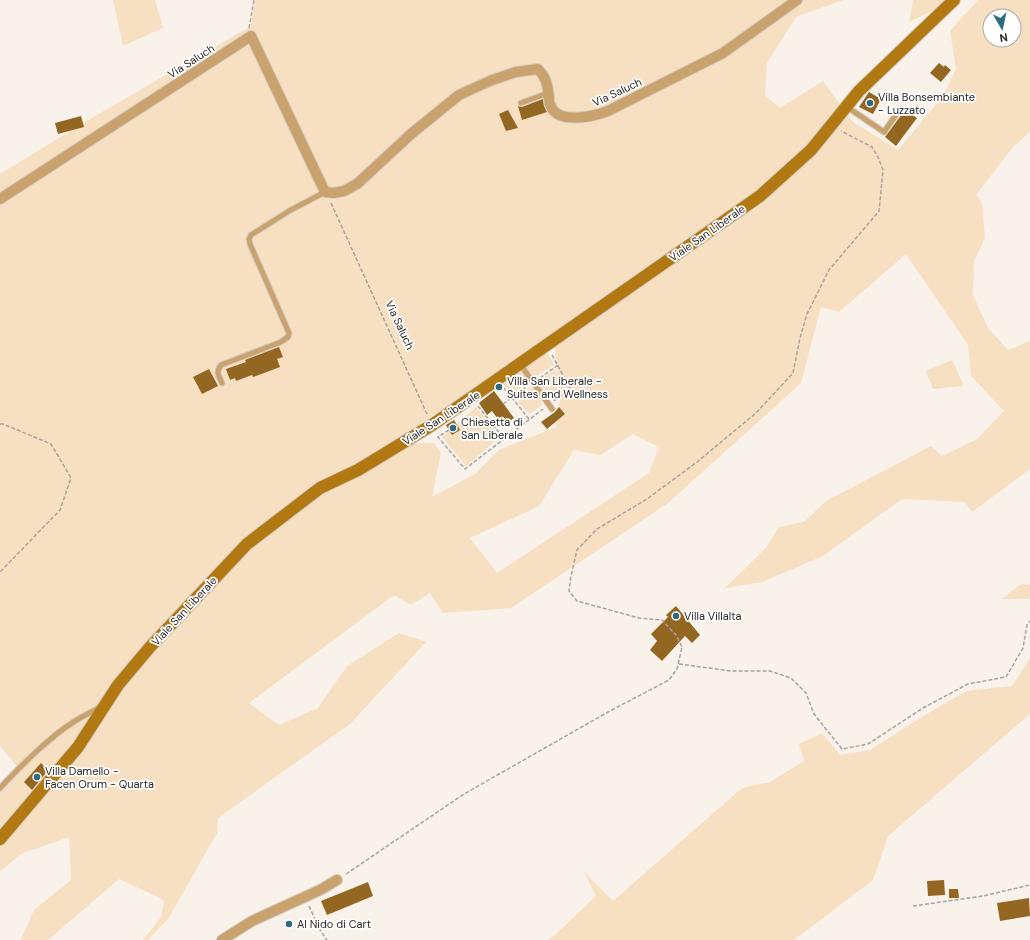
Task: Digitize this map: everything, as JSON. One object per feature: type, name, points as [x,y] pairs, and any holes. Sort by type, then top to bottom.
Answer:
[{"type":"street","name":"Via Saluch","points":[[326,192],[333,194],[344,191],[357,184],[411,134],[459,95],[492,80],[516,72],[538,69],[546,77],[551,107],[557,115],[567,117],[596,116],[723,53],[797,0]]},
{"type":"street","name":"Viale San Liberale","points":[[0,839],[78,747],[118,685],[150,647],[247,544],[320,488],[358,470],[432,425],[760,196],[810,150],[859,91],[954,0]]},
{"type":"street","points":[[251,36],[326,192]]},
{"type":"street","name":"Via Saluch","points":[[0,199],[251,36]]},
{"type":"street","points":[[222,940],[252,921],[320,890],[337,880]]},
{"type":"lane","points":[[521,103],[548,93]]},
{"type":"lane","points":[[846,106],[884,132],[898,112]]},
{"type":"lane","name":"Via Saluch","points":[[222,383],[218,374],[218,369],[221,365],[281,342],[288,337],[289,333],[250,244],[249,240],[251,235],[289,211],[326,192]]},
{"type":"lane","points":[[520,364],[550,407]]},
{"type":"lane","points":[[0,788],[15,772],[52,739],[75,721],[106,704]]},
{"type":"path","points":[[251,36],[248,30],[254,0]]},
{"type":"path","points":[[337,880],[464,794],[608,712],[669,680],[677,669],[682,647],[676,635],[662,620],[639,618],[577,601],[569,591],[577,550],[597,529],[646,499],[697,462],[756,413],[793,374],[800,338],[807,314],[829,270],[879,211],[883,170],[872,147],[830,126]]},
{"type":"path","name":"Via Saluch","points":[[326,192],[432,425]]},
{"type":"path","points":[[449,430],[438,437],[465,469],[529,419],[550,407],[570,388],[550,351]]},
{"type":"path","points":[[501,384],[529,419]]},
{"type":"path","points":[[475,403],[504,438]]},
{"type":"path","points":[[0,424],[51,444],[71,478],[60,510],[0,572]]},
{"type":"path","points":[[678,664],[731,672],[770,672],[791,678],[806,693],[814,714],[842,749],[868,744],[923,708],[968,684],[1006,677],[1023,648],[1027,625],[1030,621]]},
{"type":"path","points":[[913,906],[982,896],[1030,885]]},
{"type":"path","points":[[304,897],[320,930],[327,940]]},
{"type":"shaded area","points":[[113,0],[155,0],[163,28],[123,46]]},
{"type":"shaded area","points":[[255,0],[843,0],[796,17],[767,63],[765,96],[780,108],[823,81],[853,122],[898,150],[943,96],[956,69],[950,31],[978,0],[1030,0],[1030,132],[1013,147],[976,195],[982,202],[985,238],[974,261],[973,295],[988,328],[1008,350],[1030,341],[1030,469],[972,512],[965,502],[902,499],[823,556],[762,582],[725,588],[766,548],[779,527],[804,522],[826,501],[931,446],[942,456],[977,439],[1004,411],[971,376],[968,345],[906,254],[839,312],[821,307],[801,383],[668,503],[511,608],[443,613],[430,593],[411,605],[394,595],[249,703],[279,725],[318,708],[347,666],[399,633],[426,642],[350,724],[218,818],[217,833],[168,919],[148,940],[143,940],[161,917],[164,900],[119,879],[48,940],[21,940],[34,910],[71,880],[69,837],[21,854],[0,872],[0,789],[19,769],[0,746],[0,174],[95,116],[251,26]],"holes":[[[553,334],[558,373],[555,369],[536,383],[549,399],[561,391],[556,427],[499,450],[475,474],[432,497],[441,453],[434,443],[401,444],[432,425],[429,418],[426,419],[442,410],[452,411]],[[633,434],[659,447],[649,473],[497,573],[470,538],[539,506],[574,450],[600,455]]]},
{"type":"shaded area","points":[[913,0],[944,0],[938,8],[909,22]]},
{"type":"shaded area","points":[[546,350],[554,365],[535,377],[526,368],[526,363]]},
{"type":"shaded area","points":[[952,360],[964,386],[933,389],[926,371]]},
{"type":"shaded area","points":[[517,371],[521,371],[528,382],[515,392],[509,391],[501,382]]},
{"type":"shaded area","points":[[531,387],[543,404],[530,414],[519,404],[518,397]]},
{"type":"shaded area","points":[[476,407],[500,437],[466,466],[442,437]]},
{"type":"shaded area","points":[[1021,584],[1030,585],[1029,599],[1002,599]]},
{"type":"shaded area","points":[[1030,658],[1030,714],[888,836],[873,880],[794,940],[548,940],[596,896],[584,872],[613,901],[742,788],[770,782],[804,761],[799,744],[822,733],[840,755],[870,750],[966,691],[1012,686]]},
{"type":"building","points":[[939,63],[944,67],[945,65],[951,70],[941,82],[930,73]]},
{"type":"building","name":"Villa Bonsembiante - Luzzato","points":[[869,92],[881,99],[873,114],[859,107]]},
{"type":"building","points":[[543,99],[547,112],[522,120],[518,106],[522,107]]},
{"type":"building","points":[[508,110],[518,128],[506,131],[499,114]]},
{"type":"building","points":[[905,110],[917,118],[896,146],[885,137]]},
{"type":"building","points":[[81,116],[84,127],[58,134],[55,123]]},
{"type":"building","points":[[279,347],[283,357],[277,359],[280,367],[253,377],[252,375],[236,381],[235,378],[230,380],[226,369],[246,362],[245,360]]},
{"type":"building","points":[[209,369],[218,386],[202,394],[193,377]]},
{"type":"building","points":[[494,391],[514,418],[503,426],[492,411],[487,415],[479,403]]},
{"type":"building","points":[[559,407],[565,414],[547,429],[541,422],[555,412]]},
{"type":"building","name":"Chiesetta di San Liberale","points":[[454,420],[460,430],[452,435],[446,425]]},
{"type":"building","points":[[676,606],[700,635],[692,643],[685,636],[662,661],[650,650],[657,641],[651,634],[668,617],[666,615]]},
{"type":"building","name":"Villa Damello - Facen Orum - Quarta","points":[[41,763],[48,770],[32,790],[24,782]]},
{"type":"building","points":[[944,880],[945,895],[928,896],[927,881]]},
{"type":"building","points":[[368,882],[373,896],[327,915],[321,901]]},
{"type":"building","points":[[949,889],[958,889],[959,898],[949,898]]},
{"type":"building","points":[[1029,898],[1030,916],[1000,921],[997,903]]},
{"type":"place","name":"Villa Bonsembiante - Luzzato","points":[[870,103]]},
{"type":"place","name":"Villa San Liberale - Suites and Wellness","points":[[499,387]]},
{"type":"place","name":"Chiesetta di San Liberale","points":[[453,428]]},
{"type":"place","name":"Villa Villalta","points":[[676,616]]},
{"type":"place","name":"Villa Damello - Facen Orum - Quarta","points":[[37,777]]},
{"type":"place","name":"Al Nido di Cart","points":[[289,924]]}]
